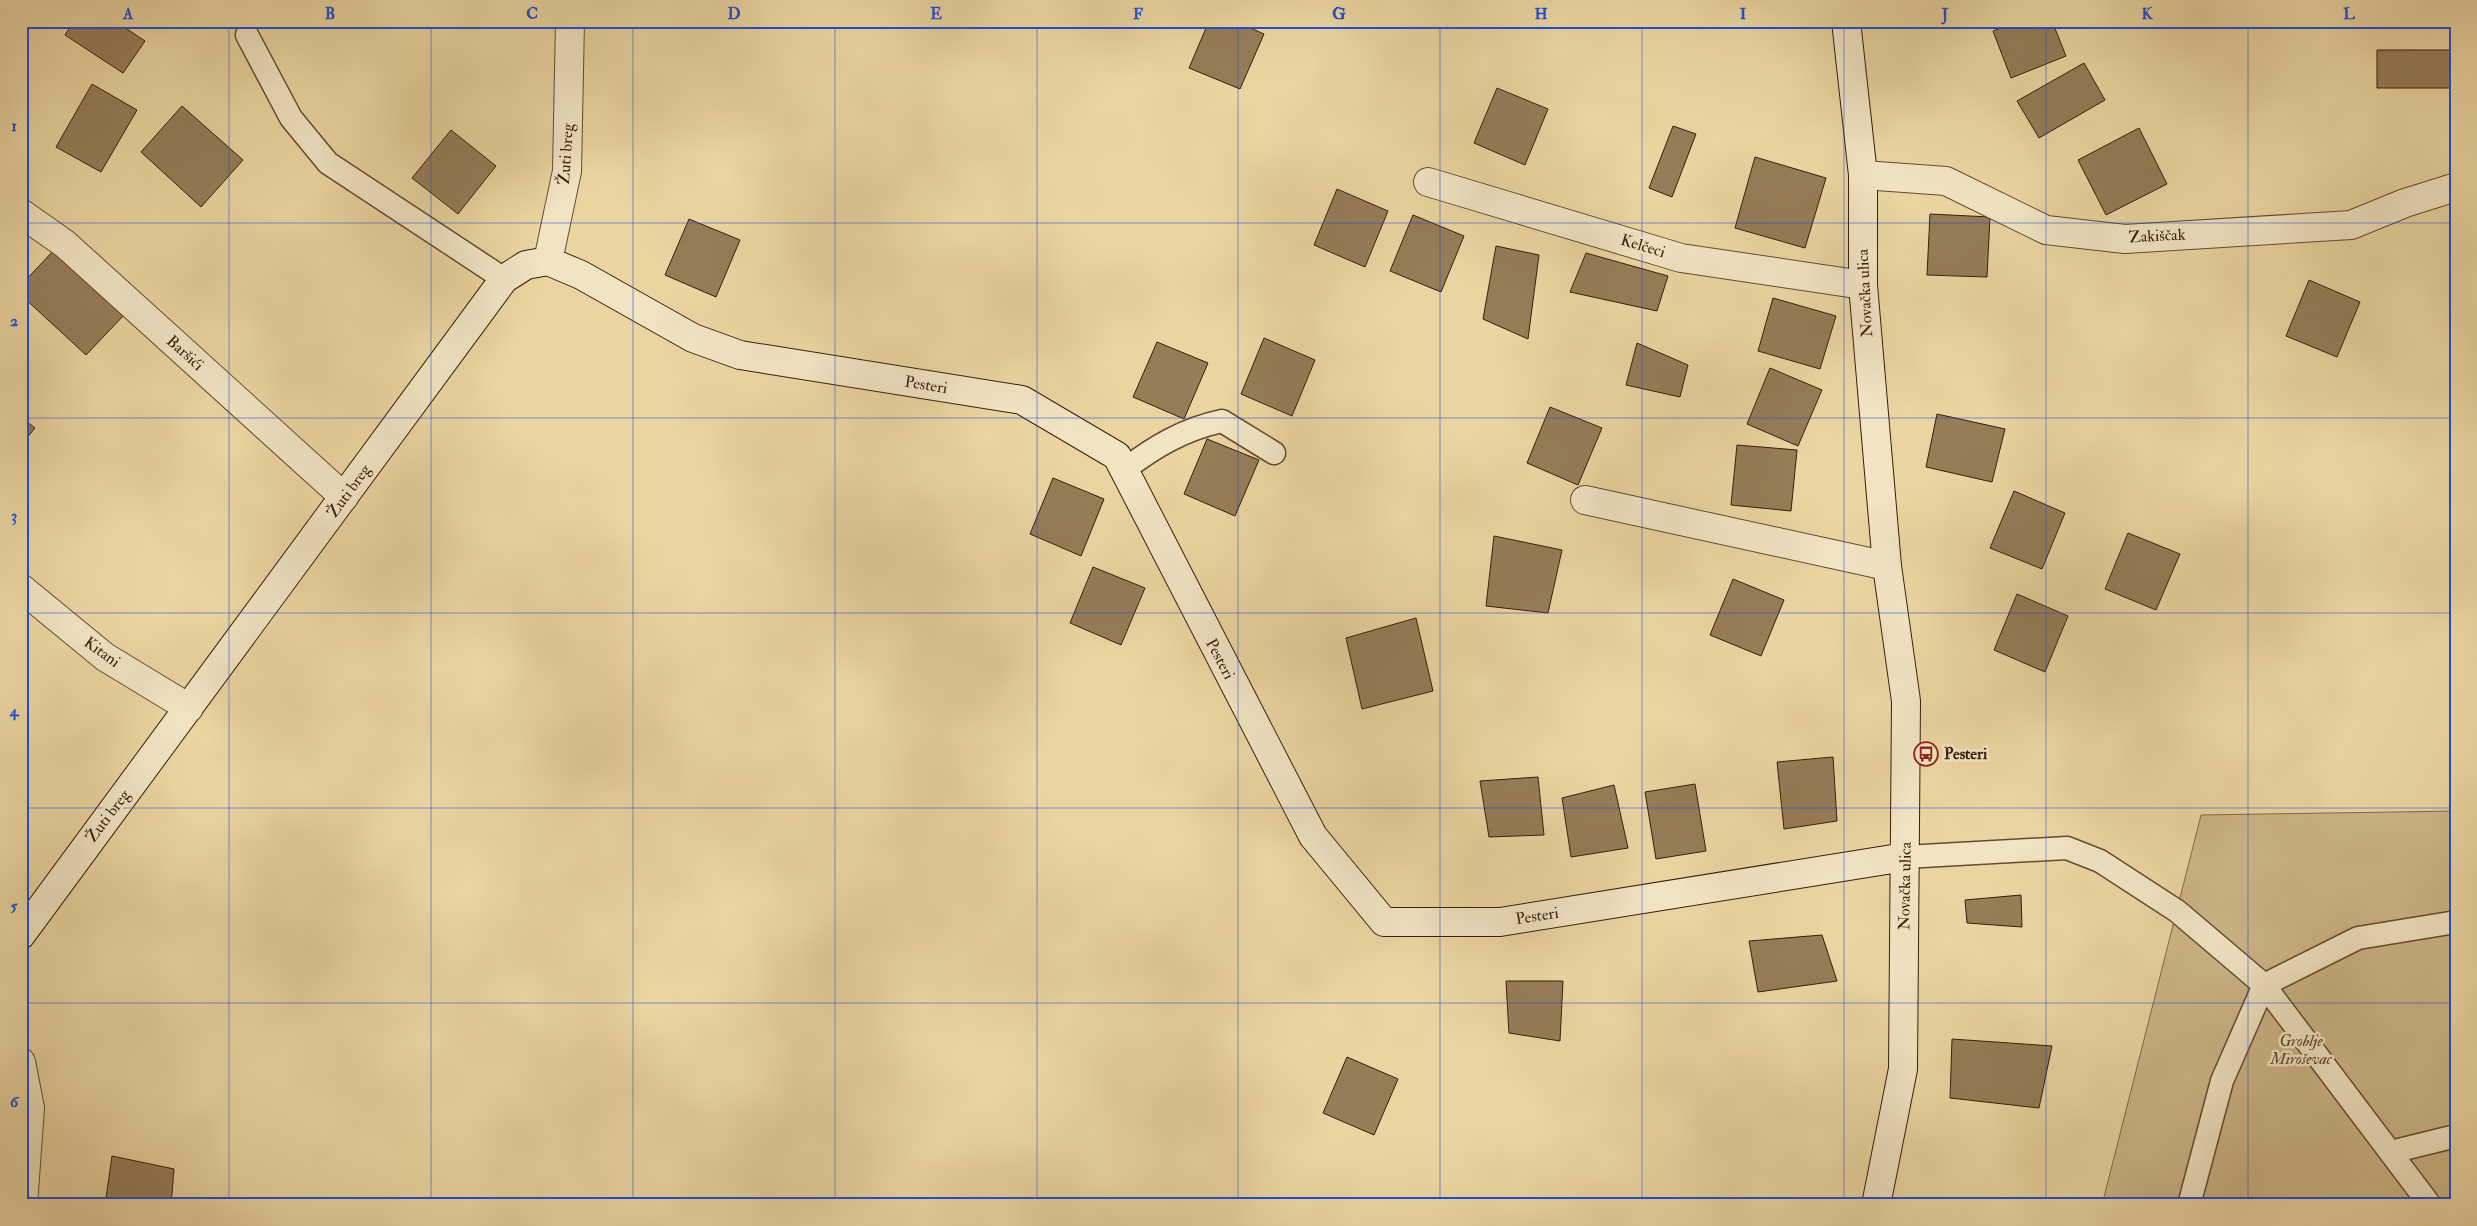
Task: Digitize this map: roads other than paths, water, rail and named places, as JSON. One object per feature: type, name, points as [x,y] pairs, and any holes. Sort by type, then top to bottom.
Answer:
[{"type":"street","name":"Žuti breg","points":[[21,935],[504,279],[526,264],[548,261],[567,171],[570,21]]},
{"type":"street","name":"Novačka ulica","points":[[1846,21],[1863,175],[1863,285],[1886,566],[1906,701],[1903,1069],[1876,1205]]},
{"type":"street","name":"Zakiščak","points":[[1863,175],[1946,181],[2046,230],[2126,239],[2351,225],[2405,203],[2456,187]]},
{"type":"street","name":"Kelčeci","points":[[1428,182],[1681,258],[1863,285]]},
{"type":"street","name":"Baršići","points":[[21,213],[65,244],[344,497]]},
{"type":"street","name":"Pesteri","points":[[548,261],[581,275],[693,338],[740,355],[1022,400],[1117,456],[1313,836],[1384,922],[1500,922],[1905,857]]},
{"type":"street","points":[[1585,500],[1886,566]]},
{"type":"street","name":"Kitani","points":[[21,588],[105,657],[189,708]]},
{"type":"street","points":[[21,1062],[25,1106],[23,1205]]},
{"type":"lane","points":[[247,36],[291,118],[328,163],[504,279]]},
{"type":"lane","points":[[1124,470],[1157,445],[1200,426],[1222,421],[1274,453]]},
{"type":"lane","points":[[1905,857],[2067,848],[2100,861],[2178,911],[2264,986],[2430,1205]]},
{"type":"lane","points":[[2189,1205],[2222,1081],[2264,986],[2358,938],[2456,922]]},
{"type":"lane","points":[[2391,1152],[2456,1136]]},
{"type":"place","name":"Pesteri","points":[[1926,754]]},
{"type":"park label","name":"Groblje Miroševac","points":[[2301,1050]]}]
